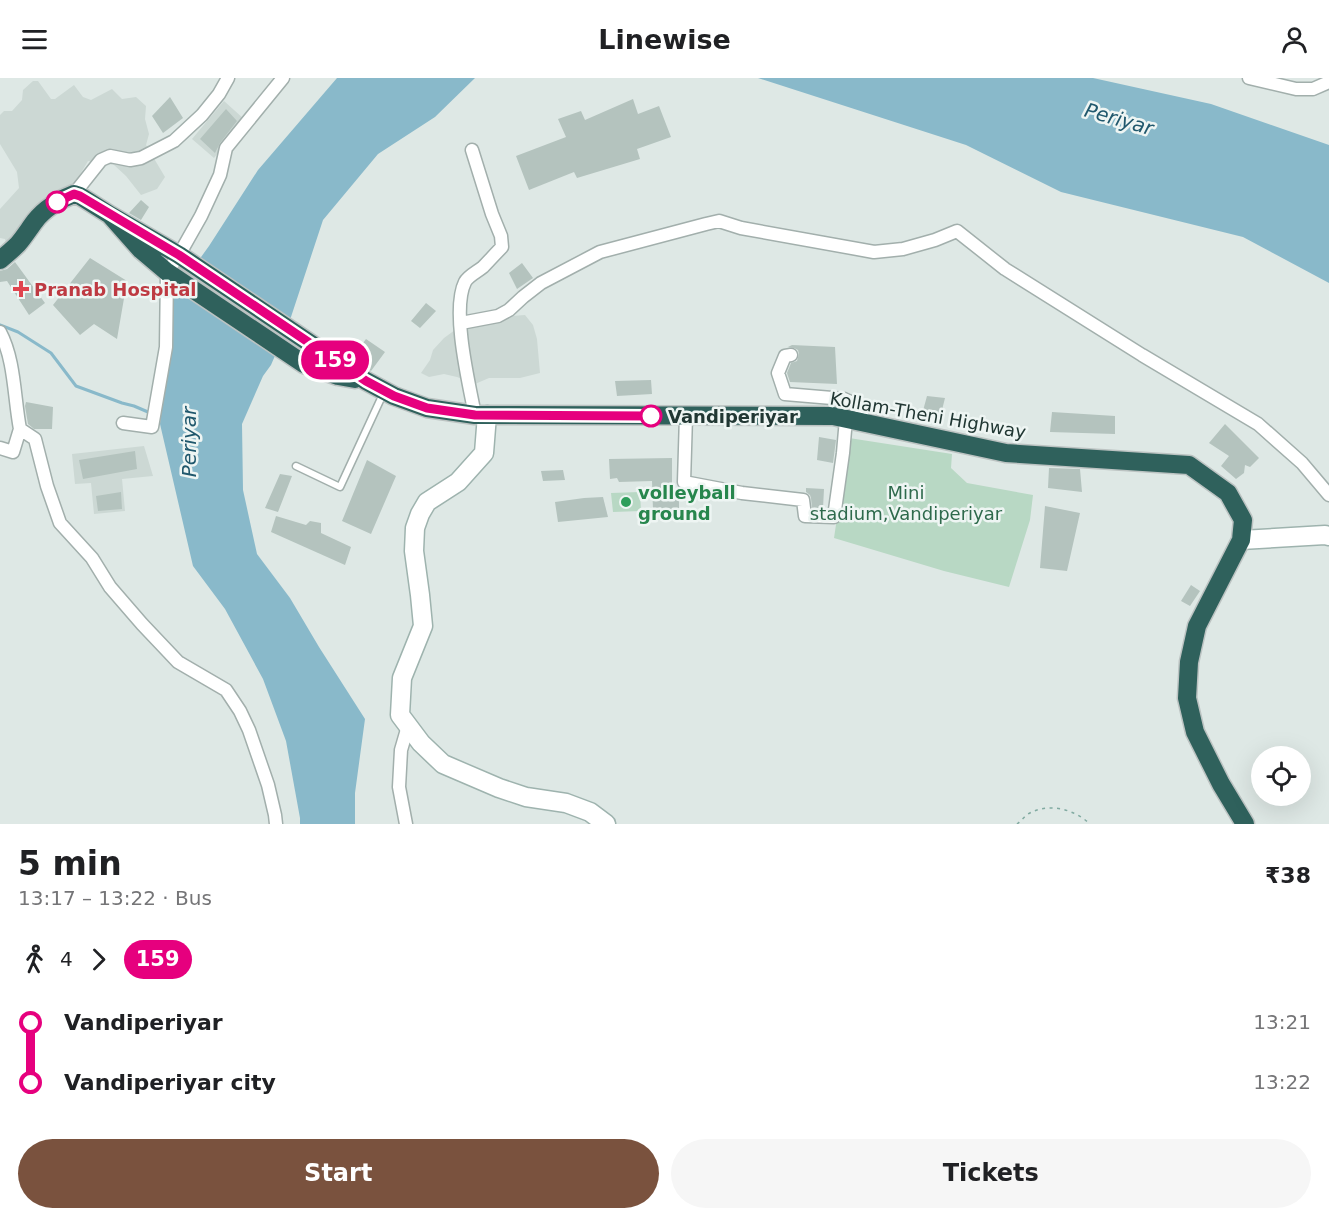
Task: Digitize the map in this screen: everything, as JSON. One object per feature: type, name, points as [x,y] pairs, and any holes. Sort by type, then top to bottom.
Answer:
[{"type":"highway","points":[[0,260],[16,246],[35,220],[45,211],[74,194],[179,255],[366,381]]},
{"type":"highway","points":[[110,215],[141,250],[167,272],[304,364],[338,376],[366,381]]},
{"type":"highway","name":"Kollam-Theni Highway","points":[[366,381],[394,396],[427,408],[481,415],[833,416],[1006,453],[1189,465],[1228,493],[1243,520],[1241,540]]},
{"type":"highway","points":[[1241,540],[1197,626],[1189,662],[1187,698],[1195,732],[1221,784],[1245,824]]},
{"type":"street","points":[[74,194],[101,160],[110,156],[141,158],[174,141],[202,115],[219,94],[228,78]]},
{"type":"street","points":[[123,423],[152,427],[166,347],[167,272],[201,216],[220,175],[226,148],[284,78]]},
{"type":"street","points":[[1249,78],[1296,89],[1313,89],[1329,82]]},
{"type":"street","points":[[471,150],[501,236],[502,247],[466,281],[461,298],[464,360],[481,415],[484,453],[458,482],[427,502],[415,528],[414,551],[423,626],[402,678],[400,716],[421,743],[443,764],[526,797],[566,803],[590,812],[606,824]]},
{"type":"street","points":[[461,323],[498,316],[509,310],[541,283],[600,252],[719,221],[741,228],[874,252],[903,249],[957,231],[1005,269],[1258,424],[1302,463],[1329,495]]},
{"type":"street","points":[[0,332],[12,369],[20,429],[13,452],[0,448]]},
{"type":"street","points":[[791,355],[785,356],[778,373],[785,394],[844,399],[859,406],[866,423]]},
{"type":"street","points":[[675,417],[684,482],[742,493],[803,500],[805,516],[829,518],[834,517],[846,419]]},
{"type":"street","points":[[20,429],[35,439],[47,486],[60,523],[92,558],[110,587],[141,624],[178,662],[226,690],[240,711],[268,785],[276,824]]},
{"type":"street","points":[[1241,540],[1328,533]]},
{"type":"street","points":[[406,824],[399,787],[402,750],[408,726]]},
{"type":"lane","points":[[296,466],[340,487],[385,391]]},
{"type":"path","points":[[1017,824],[1028,814],[1043,808],[1067,810],[1084,818],[1090,824]]},
{"type":"shaded area","points":[[33,81],[38,81],[51,99],[55,99],[74,85],[83,97],[91,100],[112,89],[122,99],[136,97],[146,106],[145,119],[149,134],[146,145],[165,177],[157,189],[141,195],[114,165],[88,161],[72,188],[38,212],[6,242],[5,239],[0,238],[0,209],[19,188],[17,172],[0,144],[0,115],[4,111],[12,111],[22,100],[23,90]]},
{"type":"shaded area","points":[[224,101],[244,119],[214,158],[192,139]]},
{"type":"shaded area","points":[[525,315],[533,325],[537,339],[540,373],[520,378],[489,378],[475,384],[444,374],[429,377],[421,373],[430,360],[433,350],[455,330]]},
{"type":"shaded area","points":[[144,446],[153,476],[122,479],[125,511],[94,514],[91,483],[75,484],[72,454]]},
{"type":"green space","name":"Mini stadium,Vandiperiyar","points":[[849,438],[952,454],[951,468],[967,483],[1033,495],[1030,520],[1009,587],[944,571],[834,538]]},
{"type":"green space","name":"volleyball ground","points":[[640,492],[641,511],[613,512],[611,493]]},
{"type":"water","name":"Periyar","points":[[337,78],[475,78],[435,117],[378,154],[323,220],[289,323],[242,424],[243,490],[257,554],[290,598],[365,719],[355,793],[355,824],[300,824],[286,741],[263,679],[225,609],[193,566],[160,424],[169,317],[173,296],[209,246],[258,170]]},
{"type":"water","name":"Periyar","points":[[758,78],[1093,78],[1211,104],[1329,145],[1329,283],[1243,237],[1061,192],[966,145]]},
{"type":"building","points":[[170,97],[183,118],[163,133],[152,116]]},
{"type":"building","points":[[633,99],[638,114],[659,106],[671,137],[637,149],[640,159],[577,178],[574,172],[529,190],[516,156],[566,137],[558,119],[581,111],[585,120]]},
{"type":"building","points":[[226,109],[237,121],[215,153],[200,139]]},
{"type":"building","points":[[141,200],[149,207],[141,220],[129,213]]},
{"type":"building","points":[[90,258],[127,281],[117,339],[94,324],[80,335],[53,305]]},
{"type":"building","points":[[15,262],[45,303],[29,315],[7,281],[0,282],[0,271],[7,269]]},
{"type":"building","points":[[522,263],[533,278],[517,289],[509,273]]},
{"type":"building","points":[[426,303],[436,311],[420,328],[411,321]]},
{"type":"building","points":[[366,339],[385,352],[371,371],[352,358]]},
{"type":"building","points":[[792,345],[835,347],[837,384],[790,382],[787,373],[791,363],[797,361],[799,354],[798,350],[788,347]]},
{"type":"building","points":[[651,380],[652,394],[617,396],[615,381]]},
{"type":"building","points":[[927,396],[945,398],[939,422],[921,418]]},
{"type":"building","points":[[26,402],[53,407],[52,429],[34,429],[28,424]]},
{"type":"building","points":[[1052,412],[1115,416],[1115,434],[1050,432]]},
{"type":"building","points":[[1225,424],[1259,458],[1250,467],[1245,465],[1244,473],[1236,479],[1221,466],[1229,456],[1209,443]]},
{"type":"building","points":[[819,437],[836,440],[833,463],[817,460]]},
{"type":"building","points":[[135,451],[137,469],[83,479],[79,460]]},
{"type":"building","points":[[672,458],[672,492],[679,493],[679,511],[653,510],[652,481],[619,482],[617,478],[610,479],[609,459]]},
{"type":"building","points":[[367,460],[396,476],[371,534],[342,521]]},
{"type":"building","points":[[1049,468],[1080,469],[1082,492],[1048,488]]},
{"type":"building","points":[[563,470],[565,480],[543,481],[541,471]]},
{"type":"building","points":[[280,474],[292,476],[278,512],[265,508]]},
{"type":"building","points":[[806,488],[824,489],[823,508],[812,508],[811,498]]},
{"type":"building","points":[[121,492],[122,509],[98,511],[96,496]]},
{"type":"building","points":[[603,497],[608,517],[558,522],[555,502]]},
{"type":"building","points":[[1045,506],[1080,513],[1067,571],[1040,568]]},
{"type":"building","points":[[276,516],[306,525],[310,521],[321,523],[321,533],[351,547],[345,565],[271,532]]},
{"type":"building","points":[[1191,585],[1200,591],[1190,606],[1181,601]]},
{"type":"waterway","points":[[0,325],[18,332],[51,353],[76,386],[148,412]]},
{"type":"bus line","name":"159","points":[[57,202],[74,194],[80,196],[179,255],[366,381],[394,396],[427,408],[475,415],[651,416]]},
{"type":"place","name":"Pranab Hospital","points":[[21,289]]},
{"type":"place","name":"Vandiperiyar","points":[[651,416]]},
{"type":"place","name":"volleyball ground","points":[[626,502]]}]
